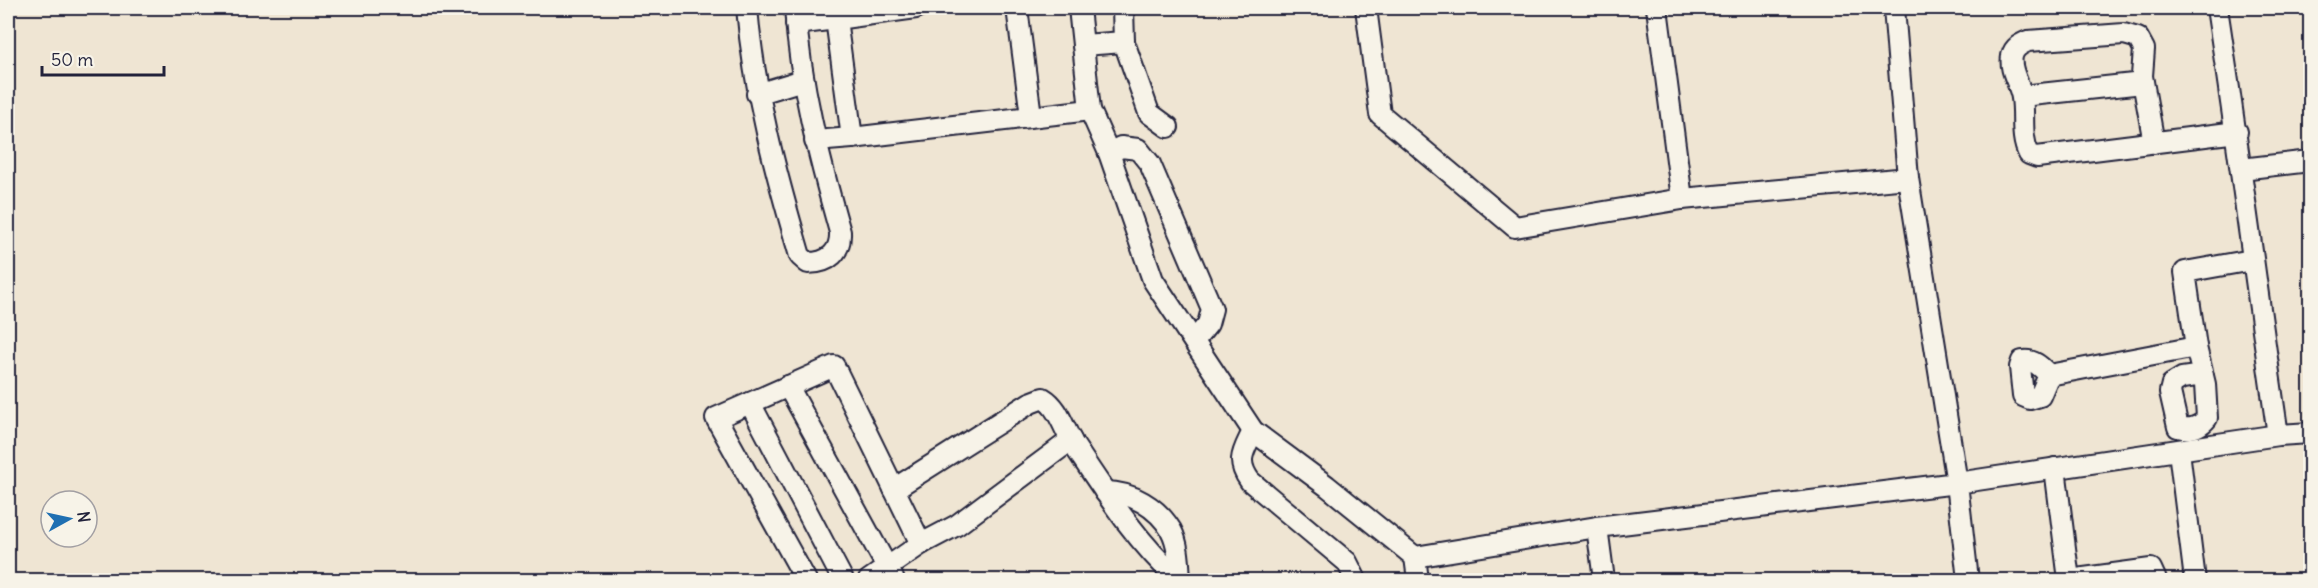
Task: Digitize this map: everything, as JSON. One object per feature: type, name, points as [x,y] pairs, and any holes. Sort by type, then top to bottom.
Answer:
[{"type":"street","points":[[747,8],[757,94],[775,173],[800,256],[808,263],[817,263],[834,254],[840,245],[840,232],[815,141],[803,80],[795,16],[836,19],[916,8]]},
{"type":"street","points":[[1017,8],[1031,116]]},
{"type":"street","points":[[1079,8],[1090,110],[1109,153],[1153,280],[1253,431],[1327,486],[1415,557],[1418,580]]},
{"type":"street","points":[[1124,8],[1124,42],[1149,113],[1168,127]]},
{"type":"street","points":[[1366,8],[1380,114],[1515,227],[1682,199],[1908,178]]},
{"type":"street","points":[[1657,8],[1682,199]]},
{"type":"street","points":[[1894,8],[1908,178],[1957,483],[1968,580]]},
{"type":"street","points":[[2217,8],[2277,435]]},
{"type":"street","points":[[836,19],[852,138]]},
{"type":"street","points":[[2154,142],[2143,83],[2144,49],[2138,38],[2131,34],[2028,41],[2019,45],[2012,54],[2012,68],[2022,96],[2025,145],[2029,154],[2037,157],[2236,132]]},
{"type":"street","points":[[1083,45],[1124,42]]},
{"type":"street","points":[[757,94],[803,80]]},
{"type":"street","points":[[2022,96],[2143,83]]},
{"type":"street","points":[[815,141],[1090,110]]},
{"type":"street","points":[[1109,153],[1121,147],[1138,149],[1150,164],[1212,309],[1208,324],[1194,341]]},
{"type":"street","points":[[2241,170],[2310,161]]},
{"type":"street","points":[[2203,375],[2196,347],[2185,272],[2252,260]]},
{"type":"street","points":[[2049,375],[2196,347]]},
{"type":"street","points":[[806,580],[716,418],[834,366],[921,544]]},
{"type":"street","points":[[788,386],[891,575]]},
{"type":"street","points":[[894,489],[1043,398],[1052,403],[1071,440],[1125,522],[1153,557],[1180,580]]},
{"type":"street","points":[[750,403],[843,580]]},
{"type":"street","points":[[1253,431],[1241,457],[1242,471],[1250,481],[1347,562],[1356,580]]},
{"type":"street","points":[[1415,557],[1598,527],[1957,483],[2277,435],[2310,433]]},
{"type":"street","points":[[869,580],[891,575],[921,544],[957,525],[1071,440]]},
{"type":"street","points":[[2179,451],[2195,580]]},
{"type":"street","points":[[2055,468],[2068,580],[2151,569],[2156,580]]},
{"type":"street","points":[[1105,492],[1128,495],[1150,506],[1171,530],[1178,552],[1180,580]]},
{"type":"street","points":[[1598,527],[1604,580]]}]
